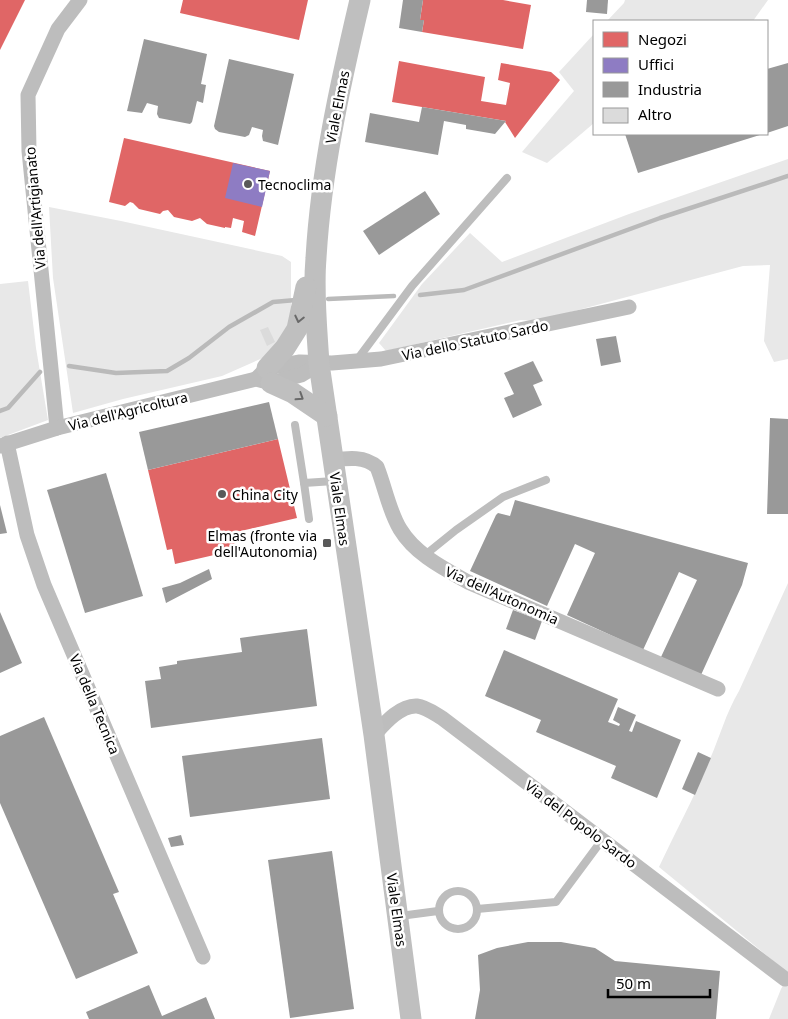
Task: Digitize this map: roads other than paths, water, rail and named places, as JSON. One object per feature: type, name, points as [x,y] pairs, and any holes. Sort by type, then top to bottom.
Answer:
[{"type":"main road","name":"Viale Elmas","points":[[360,0],[335,113],[323,188],[316,256],[316,320],[319,364],[374,735],[411,1019]]},
{"type":"main road","points":[[316,256],[302,301],[297,329],[265,377],[327,416]]},
{"type":"street","name":"Via dell'Artigianato","points":[[57,428],[29,151],[28,95],[58,30],[80,0]]},
{"type":"street","name":"Via dello Statuto Sardo","points":[[319,364],[381,359],[629,307]]},
{"type":"street","name":"Via dell'Agricoltura","points":[[4,444],[57,428],[265,377],[300,362],[319,364]]},
{"type":"street","name":"Via della Tecnica","points":[[4,444],[27,535],[44,585],[204,957]]},
{"type":"street","name":"Via dell'Autonomia","points":[[333,460],[354,459],[372,462],[376,467],[400,529],[436,565],[468,582],[718,689]]},
{"type":"street","name":"Via del Popolo Sardo","points":[[374,735],[392,716],[404,709],[415,706],[424,708],[442,718],[785,979]]},
{"type":"lane","points":[[356,362],[412,286],[508,178]]},
{"type":"lane","points":[[295,425],[308,519]]},
{"type":"lane","points":[[304,484],[336,480]]},
{"type":"lane","points":[[425,555],[456,530],[503,497],[546,480]]},
{"type":"lane","points":[[477,909],[556,902],[602,840]]},
{"type":"lane","points":[[454,891],[460,891],[472,897],[476,902],[477,909],[477,915],[470,926],[459,930],[442,922],[438,911],[443,898],[454,891]]},
{"type":"lane","points":[[398,916],[438,911]]},
{"type":"waterway","points":[[420,295],[464,290],[660,218],[788,176]]},
{"type":"waterway","points":[[328,299],[394,296]]},
{"type":"waterway","points":[[69,366],[116,373],[167,371],[189,358],[229,327],[273,302],[296,300]]},
{"type":"waterway","points":[[0,411],[8,408],[40,372]]},
{"type":"place","name":"Tecnoclima","points":[[248,184]]},
{"type":"place","name":"China City","points":[[222,494]]},
{"type":"place","name":"Elmas (fronte via dell'Autonomia)","points":[[327,543]]}]
